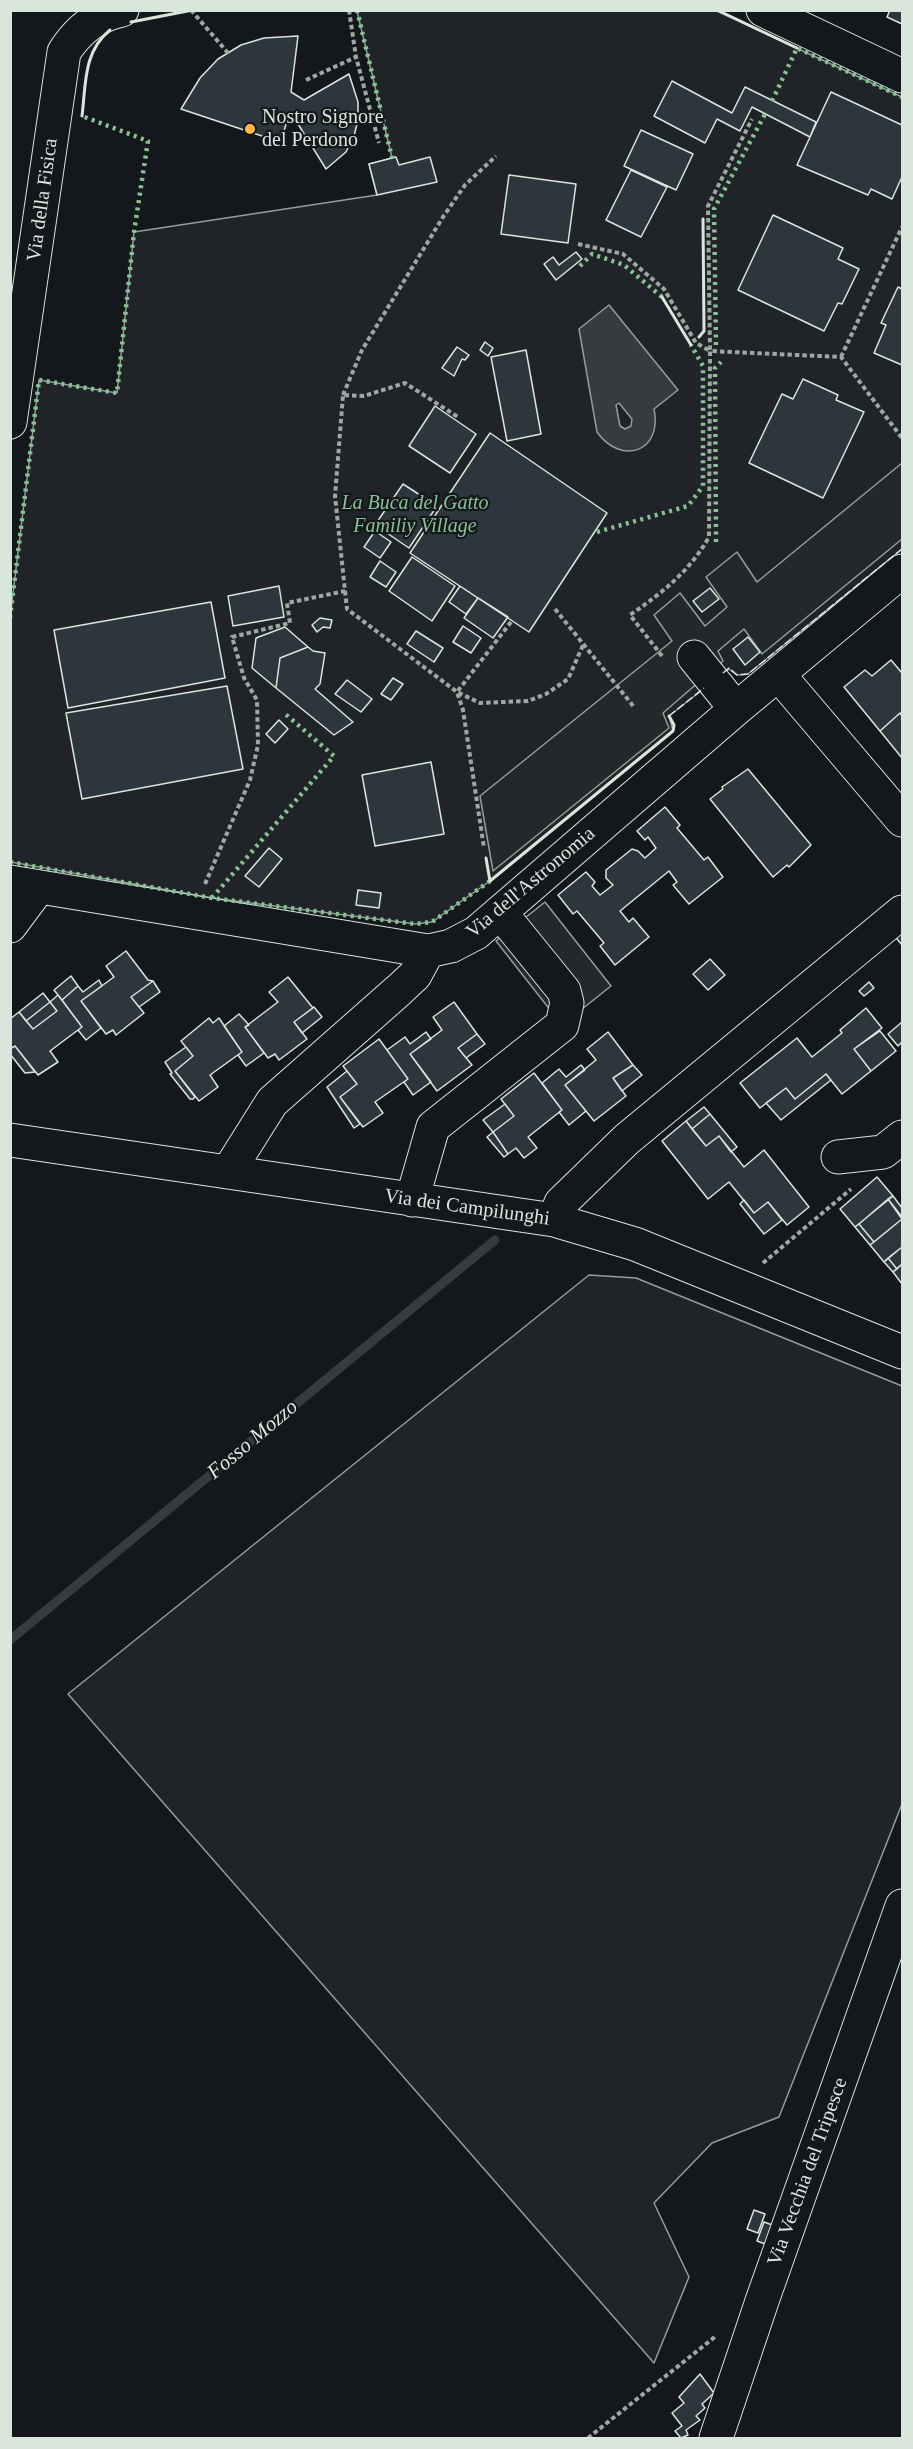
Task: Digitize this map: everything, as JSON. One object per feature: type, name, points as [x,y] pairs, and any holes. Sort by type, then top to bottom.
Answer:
[{"type":"street","name":"Via della Fisica","points":[[10,422],[64,52],[74,37],[88,25],[107,13],[122,10]]},
{"type":"street","points":[[763,10],[903,76]]},
{"type":"street","name":"Via dell'Astronomia","points":[[10,926],[25,884],[428,951],[452,946],[476,933],[736,709],[903,571]]},
{"type":"street","points":[[681,661],[736,709]]},
{"type":"street","points":[[778,674],[903,820]]},
{"type":"street","points":[[412,1200],[433,1127],[562,1025],[567,1003],[564,991],[500,912]]},
{"type":"street","points":[[554,1220],[561,1203],[590,1172],[903,912]]},
{"type":"street","points":[[228,1172],[272,1102],[415,975],[428,951]]},
{"type":"street","name":"Via dei Campilunghi","points":[[10,1140],[554,1220],[635,1244],[903,1352]]},
{"type":"street","points":[[838,1157],[884,1152],[901,1141]]},
{"type":"street","name":"Via Vecchia del Tripesce","points":[[716,2439],[762,2301],[903,1906]]},
{"type":"path","points":[[191,10],[228,53]]},
{"type":"path","points":[[349,10],[356,57],[379,143]]},
{"type":"path","points":[[306,80],[356,57]]},
{"type":"path","points":[[681,661],[630,615],[668,589],[700,553],[709,537],[708,206],[752,119]]},
{"type":"path","points":[[496,156],[465,185],[443,217],[362,350],[343,395],[335,496],[348,609],[457,692],[480,702],[528,701],[546,694],[568,679],[584,644]]},
{"type":"path","points":[[841,357],[903,227]]},
{"type":"path","points":[[578,244],[623,254],[664,289],[696,343],[710,351],[841,357],[903,438]]},
{"type":"path","points":[[343,395],[364,396],[405,383],[459,417]]},
{"type":"path","points":[[195,912],[250,780],[258,746],[257,700],[244,678],[232,637],[290,623],[287,603],[345,591]]},
{"type":"path","points":[[555,609],[634,707]]},
{"type":"path","points":[[457,692],[511,622]]},
{"type":"path","points":[[457,692],[463,710],[484,848]]},
{"type":"path","points":[[766,1260],[852,1188]]},
{"type":"path","points":[[588,2439],[725,2330]]},
{"type":"green space","name":"La Buca del Gatto Familiy Village","points":[[357,11],[717,11],[902,97],[902,549],[748,674],[737,675],[729,669],[669,716],[673,731],[490,881],[432,922],[415,924],[212,898],[11,862],[10,618],[39,380],[117,393],[134,232],[377,195],[369,164],[392,158]]},
{"type":"green space","points":[[589,1275],[636,1278],[902,1386],[902,1804],[779,2117],[712,2143],[654,2203],[689,2277],[654,2363],[68,1694]]},
{"type":"shaded area","points":[[609,305],[678,390],[654,409],[655,424],[652,436],[638,449],[628,451],[617,449],[607,443],[597,432],[579,329]],"holes":[[[619,403],[632,419],[631,426],[625,429],[620,426],[616,405]]]},
{"type":"shaded area","points":[[902,463],[902,539],[762,654],[744,629],[718,651],[723,661],[663,713],[669,728],[493,871],[480,796],[672,641],[654,615],[680,593],[705,626],[727,607],[706,577],[737,552],[757,582]]},
{"type":"shaded area","points":[[545,902],[611,986],[562,1025],[496,941]]},
{"type":"building","points":[[890,10],[902,10],[902,24],[887,17]]},
{"type":"building","points":[[298,36],[291,92],[304,100],[349,74],[358,102],[358,120],[354,136],[346,152],[326,169],[293,116],[288,118],[283,134],[271,139],[181,109],[200,78],[218,59],[241,45],[264,38]]},
{"type":"building","points":[[672,81],[732,113],[745,87],[816,122],[810,137],[752,107],[740,131],[717,119],[705,143],[654,116]]},
{"type":"building","points":[[831,92],[902,125],[902,177],[892,199],[871,189],[868,195],[797,165]]},
{"type":"building","points":[[641,130],[693,154],[676,190],[624,166]]},
{"type":"building","points":[[396,157],[399,165],[430,157],[437,182],[377,195],[369,164]]},
{"type":"building","points":[[631,170],[667,187],[641,237],[606,220]]},
{"type":"building","points":[[509,175],[576,184],[568,243],[501,234]]},
{"type":"building","points":[[773,215],[843,248],[838,259],[859,269],[842,304],[838,303],[824,331],[738,290]]},
{"type":"building","points":[[576,252],[582,259],[556,280],[544,264],[553,257],[559,265]]},
{"type":"building","points":[[898,287],[902,289],[902,365],[874,353],[886,325],[881,323]]},
{"type":"building","points":[[485,342],[493,348],[488,356],[480,350]]},
{"type":"building","points":[[457,347],[469,355],[465,360],[462,359],[454,376],[442,368]]},
{"type":"building","points":[[526,350],[541,434],[507,441],[491,357]]},
{"type":"building","points":[[803,379],[838,395],[836,400],[864,412],[823,498],[749,463],[782,394],[793,399]]},
{"type":"building","points":[[435,406],[476,434],[450,473],[409,446]]},
{"type":"building","points":[[490,433],[607,513],[529,632],[410,553]]},
{"type":"building","points":[[403,484],[437,506],[409,548],[375,525]]},
{"type":"building","points":[[375,531],[391,542],[380,558],[364,547]]},
{"type":"building","points":[[412,557],[455,586],[432,621],[389,591]]},
{"type":"building","points":[[380,561],[396,572],[386,587],[370,577]]},
{"type":"building","points":[[279,586],[284,617],[233,626],[228,596]]},
{"type":"building","points":[[460,586],[478,598],[466,614],[449,602]]},
{"type":"building","points":[[710,588],[719,599],[702,612],[693,601]]},
{"type":"building","points":[[478,598],[508,617],[493,638],[464,618]]},
{"type":"building","points":[[211,602],[225,678],[68,708],[54,630]]},
{"type":"building","points":[[320,618],[332,620],[330,628],[323,627],[317,632],[312,625]]},
{"type":"building","points":[[463,626],[481,638],[471,653],[453,642]]},
{"type":"building","points":[[285,627],[308,647],[280,658],[276,688],[252,668],[256,638]]},
{"type":"building","points":[[416,631],[443,648],[434,662],[407,644]]},
{"type":"building","points":[[748,637],[760,652],[745,665],[733,649]]},
{"type":"building","points":[[308,647],[313,651],[325,653],[320,684],[315,689],[353,722],[334,735],[276,688],[280,658]]},
{"type":"building","points":[[891,660],[902,673],[902,716],[900,713],[880,731],[844,687],[865,670],[872,676]]},
{"type":"building","points":[[393,678],[403,684],[391,700],[381,694]]},
{"type":"building","points":[[347,680],[372,699],[361,712],[335,694]]},
{"type":"building","points":[[227,686],[243,769],[82,799],[66,713]]},
{"type":"building","points":[[900,713],[902,716],[902,758],[880,731]]},
{"type":"building","points":[[279,720],[288,729],[275,743],[266,734]]},
{"type":"building","points":[[431,762],[444,834],[375,846],[362,775]]},
{"type":"building","points":[[748,769],[811,845],[789,867],[787,865],[773,877],[710,799],[723,789],[722,787]]},
{"type":"building","points":[[665,807],[680,825],[677,828],[704,860],[708,857],[723,877],[689,904],[673,885],[677,882],[669,871],[620,911],[629,922],[633,918],[649,937],[615,965],[600,946],[604,943],[577,911],[573,914],[558,895],[586,872],[595,882],[592,886],[600,895],[613,885],[606,878],[606,870],[632,849],[645,858],[656,848],[648,837],[645,840],[637,831]]},
{"type":"building","points":[[269,848],[282,859],[259,887],[245,876]]},
{"type":"building","points":[[358,890],[381,893],[379,908],[356,905]]},
{"type":"building","points":[[902,928],[902,945],[893,934]]},
{"type":"building","points":[[126,951],[148,980],[153,981],[131,997],[144,1013],[116,1035],[113,1030],[106,1034],[81,1001],[114,977],[106,966]]},
{"type":"building","points":[[710,959],[725,975],[708,990],[693,974]]},
{"type":"building","points":[[71,976],[78,986],[62,1000],[54,990]]},
{"type":"building","points":[[288,977],[313,1008],[294,1022],[307,1039],[279,1060],[275,1054],[268,1058],[245,1027],[278,1002],[269,992]]},
{"type":"building","points":[[99,980],[102,986],[81,1001],[101,1028],[86,1040],[78,1030],[82,1027],[62,1000],[78,986],[83,992]]},
{"type":"building","points":[[153,981],[160,992],[139,1007],[131,997]]},
{"type":"building","points":[[869,982],[874,988],[864,996],[859,991]]},
{"type":"building","points":[[43,993],[50,1002],[26,1021],[19,1012]]},
{"type":"building","points":[[58,995],[82,1027],[50,1051],[58,1062],[38,1075],[15,1046],[10,1049],[10,1019],[19,1012],[33,1029],[57,1011],[50,1002]]},
{"type":"building","points":[[50,1002],[57,1011],[33,1029],[26,1021]]},
{"type":"building","points":[[454,1002],[477,1034],[458,1048],[472,1065],[437,1091],[410,1054],[442,1030],[433,1017]]},
{"type":"building","points":[[314,1007],[322,1017],[302,1033],[294,1022]]},
{"type":"building","points":[[866,1008],[882,1028],[854,1049],[871,1071],[842,1094],[826,1074],[795,1099],[786,1088],[760,1108],[740,1083],[797,1038],[812,1057],[842,1033],[840,1030]]},
{"type":"building","points":[[239,1014],[249,1025],[245,1027],[264,1053],[246,1066],[238,1055],[242,1052],[224,1026]]},
{"type":"building","points":[[209,1018],[213,1023],[219,1018],[242,1052],[210,1075],[218,1087],[199,1101],[175,1071],[193,1056],[181,1041]]},
{"type":"building","points":[[902,1022],[902,1042],[898,1046],[888,1034]]},
{"type":"building","points":[[880,1031],[896,1051],[871,1071],[854,1049]]},
{"type":"building","points":[[426,1032],[431,1039],[410,1054],[431,1082],[413,1095],[404,1082],[408,1079],[387,1050],[405,1037],[410,1044]]},
{"type":"building","points":[[608,1032],[633,1065],[613,1078],[626,1096],[594,1121],[565,1085],[596,1060],[587,1049]]},
{"type":"building","points":[[477,1034],[485,1044],[466,1058],[458,1048]]},
{"type":"building","points":[[379,1039],[408,1079],[375,1102],[383,1113],[363,1127],[340,1097],[357,1084],[343,1066]]},
{"type":"building","points":[[15,1046],[35,1072],[25,1073],[10,1054],[10,1049]]},
{"type":"building","points":[[186,1047],[193,1056],[175,1071],[195,1097],[193,1099],[190,1099],[170,1074],[172,1073],[165,1062]]},
{"type":"building","points":[[581,1065],[585,1070],[565,1085],[586,1111],[569,1125],[559,1112],[562,1110],[542,1083],[559,1069],[566,1077]]},
{"type":"building","points":[[633,1065],[642,1075],[622,1091],[613,1078]]},
{"type":"building","points":[[347,1071],[357,1084],[340,1097],[360,1124],[354,1128],[327,1087]]},
{"type":"building","points":[[534,1073],[562,1110],[528,1137],[537,1148],[524,1158],[516,1148],[508,1154],[493,1132],[514,1116],[501,1099]]},
{"type":"building","points":[[826,1074],[831,1080],[781,1120],[766,1103],[786,1088],[795,1099]]},
{"type":"building","points":[[505,1104],[514,1116],[493,1132],[483,1120]]},
{"type":"building","points":[[704,1107],[710,1114],[692,1129],[686,1121]]},
{"type":"building","points":[[710,1114],[737,1147],[731,1152],[719,1136],[706,1146],[692,1129]]},
{"type":"building","points":[[686,1121],[706,1146],[719,1136],[744,1167],[764,1150],[809,1207],[787,1225],[768,1202],[754,1213],[729,1182],[708,1199],[662,1141]]},
{"type":"building","points":[[493,1132],[508,1154],[504,1157],[487,1137]]},
{"type":"building","points":[[877,1177],[893,1196],[855,1227],[840,1209]]},
{"type":"building","points":[[893,1196],[902,1208],[902,1217],[888,1199]]},
{"type":"building","points":[[888,1199],[902,1219],[874,1242],[859,1224]]},
{"type":"building","points":[[744,1200],[754,1213],[768,1202],[782,1220],[764,1234],[740,1204]]},
{"type":"building","points":[[902,1219],[902,1247],[884,1262],[870,1245]]},
{"type":"building","points":[[859,1224],[874,1242],[870,1245],[855,1227]]},
{"type":"building","points":[[902,1247],[902,1264],[897,1269],[888,1258]]},
{"type":"building","points":[[888,1258],[897,1269],[893,1272],[884,1262]]},
{"type":"building","points":[[902,1264],[902,1284],[893,1272]]},
{"type":"building","points":[[754,2210],[765,2214],[758,2233],[747,2229]]},
{"type":"building","points":[[764,2222],[775,2226],[768,2245],[757,2241]]},
{"type":"building","points":[[700,2374],[714,2393],[702,2404],[705,2408],[696,2416],[700,2420],[686,2430],[688,2435],[681,2438],[675,2431],[682,2426],[672,2413],[684,2403],[679,2397]]},
{"type":"waterway","name":"Fosso Mozzo","points":[[10,1640],[495,1240]]},
{"type":"hedge","points":[[357,10],[392,158]]},
{"type":"hedge","points":[[772,101],[797,48],[902,97]]},
{"type":"hedge","points":[[716,345],[714,209],[765,114]]},
{"type":"hedge","points":[[10,618],[39,380],[117,393],[134,232],[148,141],[82,116]]},
{"type":"hedge","points":[[580,266],[592,254],[624,265],[662,297]]},
{"type":"hedge","points":[[597,532],[688,506],[703,486],[703,366],[691,345]]},
{"type":"hedge","points":[[716,542],[715,368],[721,362]]},
{"type":"hedge","points":[[212,898],[334,756],[283,712]]},
{"type":"hedge","points":[[10,862],[212,898],[415,924],[432,922],[490,881]]},
{"type":"fence","points":[[723,673],[729,668],[737,675],[748,674],[902,549]]},
{"type":"fence","points":[[669,716],[704,688]]},
{"type":"wall","points":[[131,22],[193,10]]},
{"type":"wall","points":[[717,10],[797,48]]},
{"type":"wall","points":[[82,116],[85,81],[90,58],[101,39],[110,30]]},
{"type":"wall","points":[[699,337],[704,331],[703,219]]},
{"type":"wall","points":[[662,297],[691,345]]},
{"type":"wall","points":[[486,858],[490,881],[673,731],[674,725],[669,716]]},
{"type":"place","name":"Nostro Signore del Perdono","points":[[250,129]]}]
